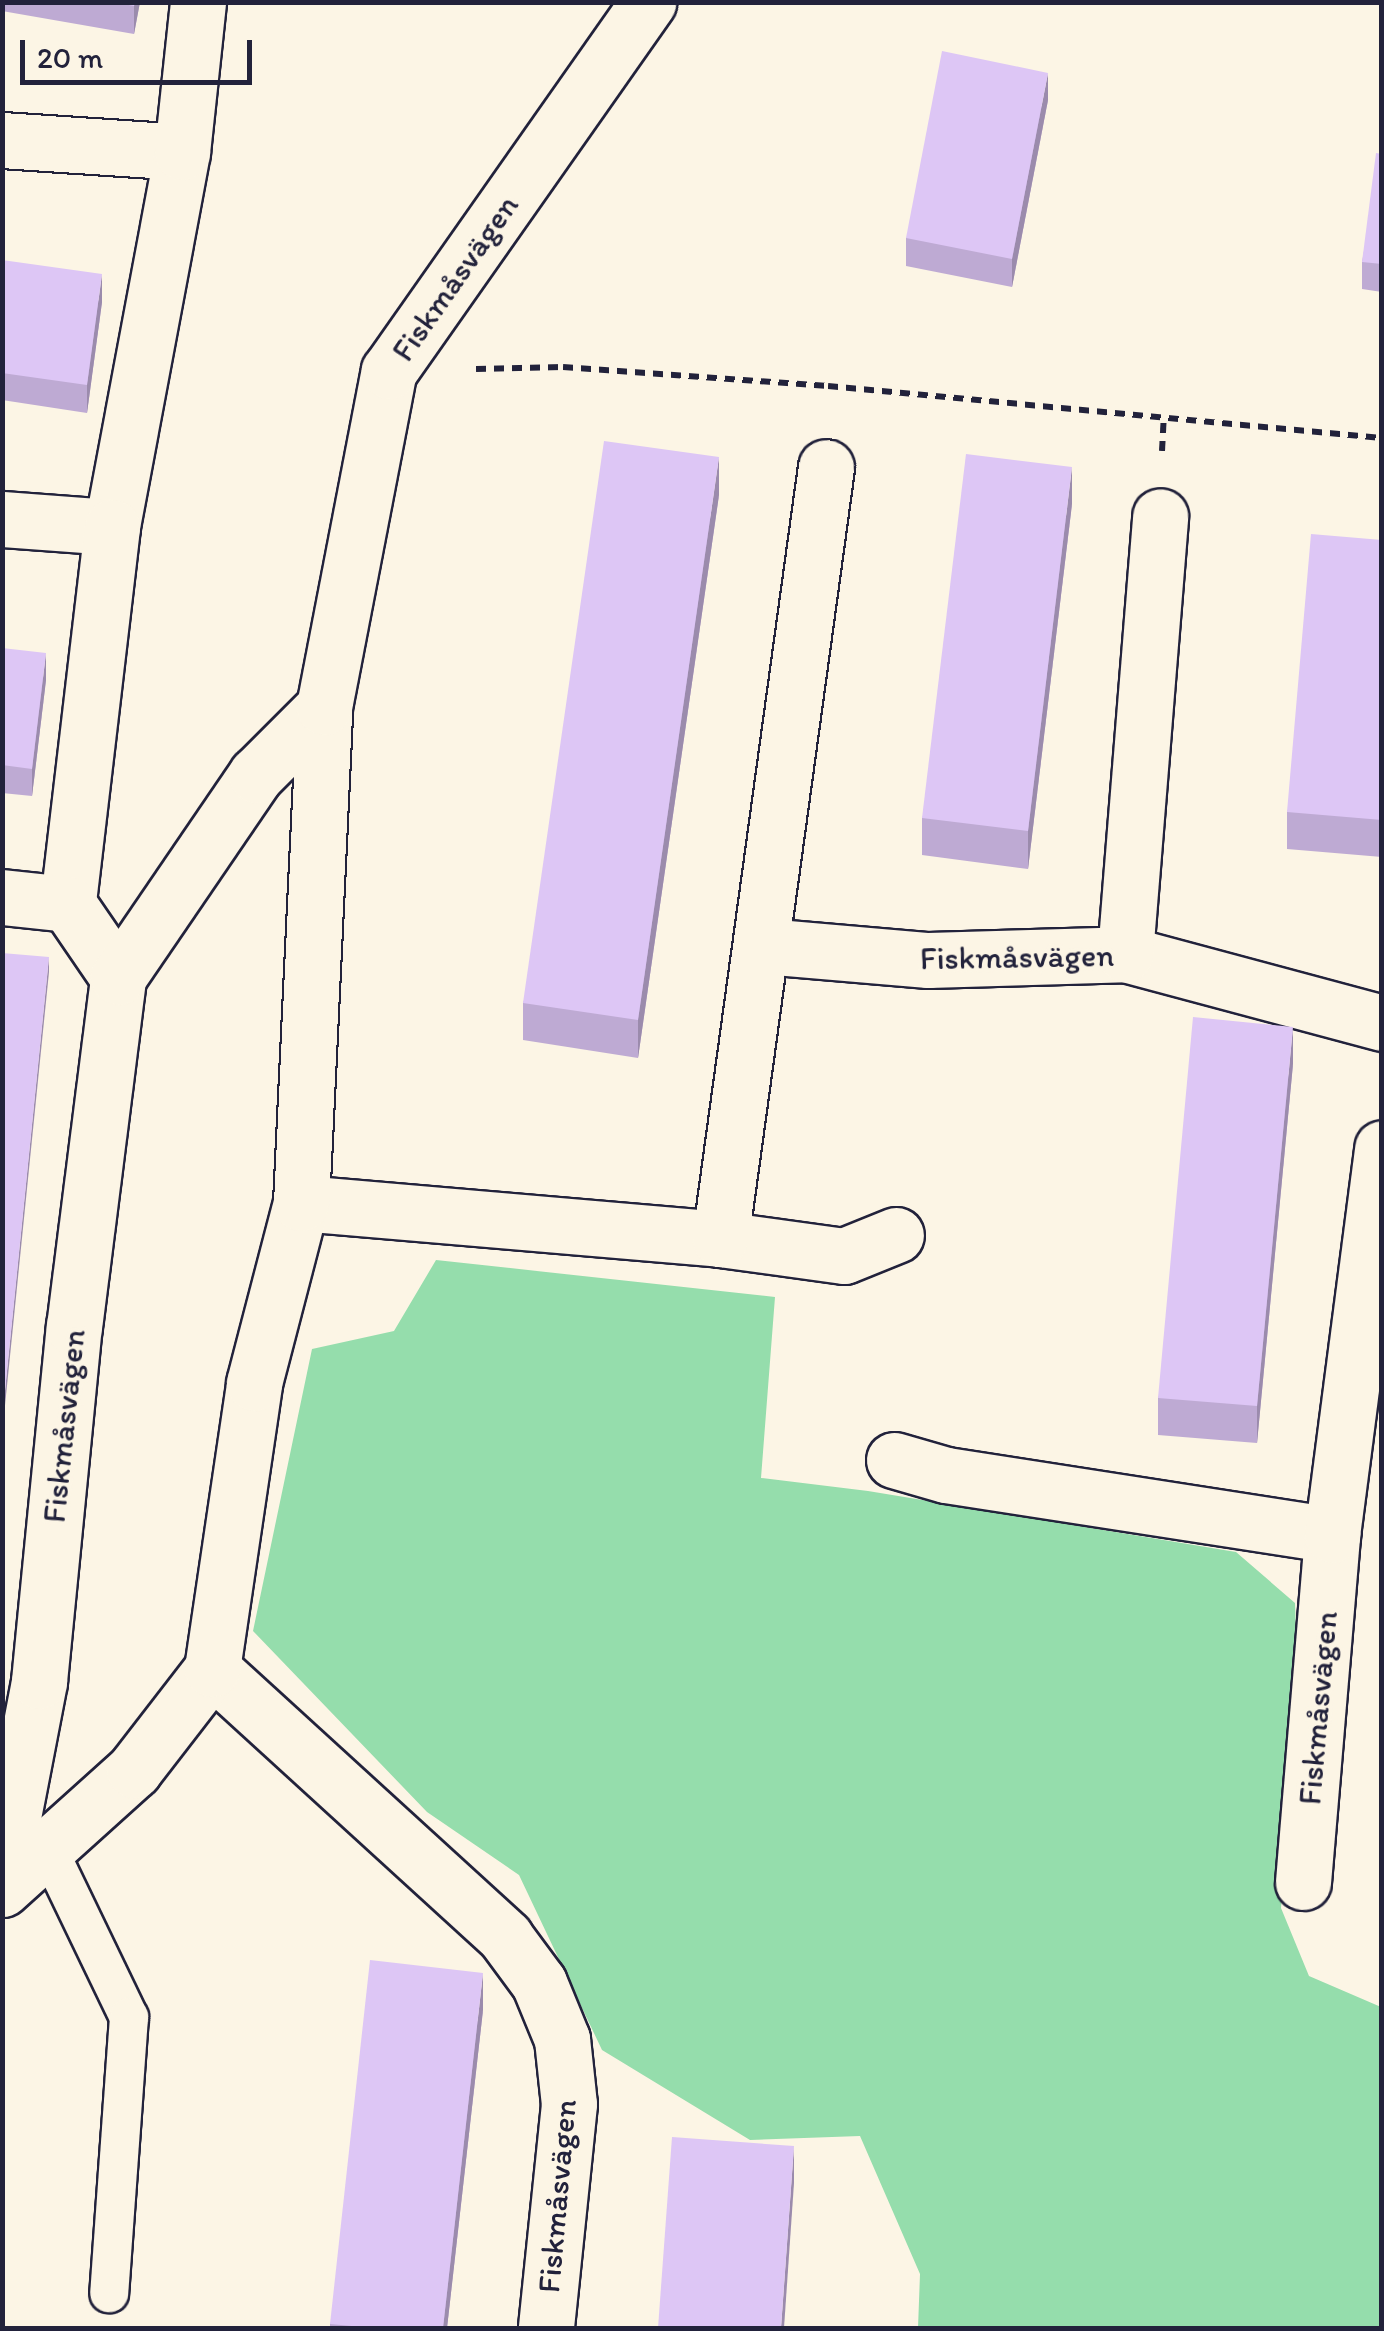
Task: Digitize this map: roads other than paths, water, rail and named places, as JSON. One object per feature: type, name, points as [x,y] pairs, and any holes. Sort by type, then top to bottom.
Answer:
[{"type":"street","points":[[118,977],[68,904],[112,527],[182,152],[198,2]]},
{"type":"street","name":"Fiskmåsvägen","points":[[2,1888],[25,1861],[134,1770],[212,1670],[254,1382],[301,1204],[324,707],[390,371],[648,2]]},
{"type":"street","points":[[2,140],[182,152]]},
{"type":"street","points":[[720,1239],[764,946],[826,467]]},
{"type":"street","points":[[1125,954],[1160,516]]},
{"type":"street","points":[[2,519],[112,527]]},
{"type":"street","name":"Fiskmåsvägen","points":[[25,1861],[74,1326],[118,977],[256,775],[324,707]]},
{"type":"street","points":[[2,897],[68,904]]},
{"type":"street","name":"Fiskmåsvägen","points":[[764,946],[928,960],[1125,954],[1382,1023]]},
{"type":"street","name":"Fiskmåsvägen","points":[[1303,1882],[1332,1534],[1382,1148]]},
{"type":"street","points":[[301,1204],[720,1239],[844,1256],[896,1235]]},
{"type":"street","points":[[894,1460],[946,1475],[1332,1534]]},
{"type":"street","name":"Fiskmåsvägen","points":[[212,1670],[504,1937],[539,1983],[562,2040],[569,2104],[546,2328]]},
{"type":"lane","points":[[25,1861],[130,2018],[109,2293]]}]
